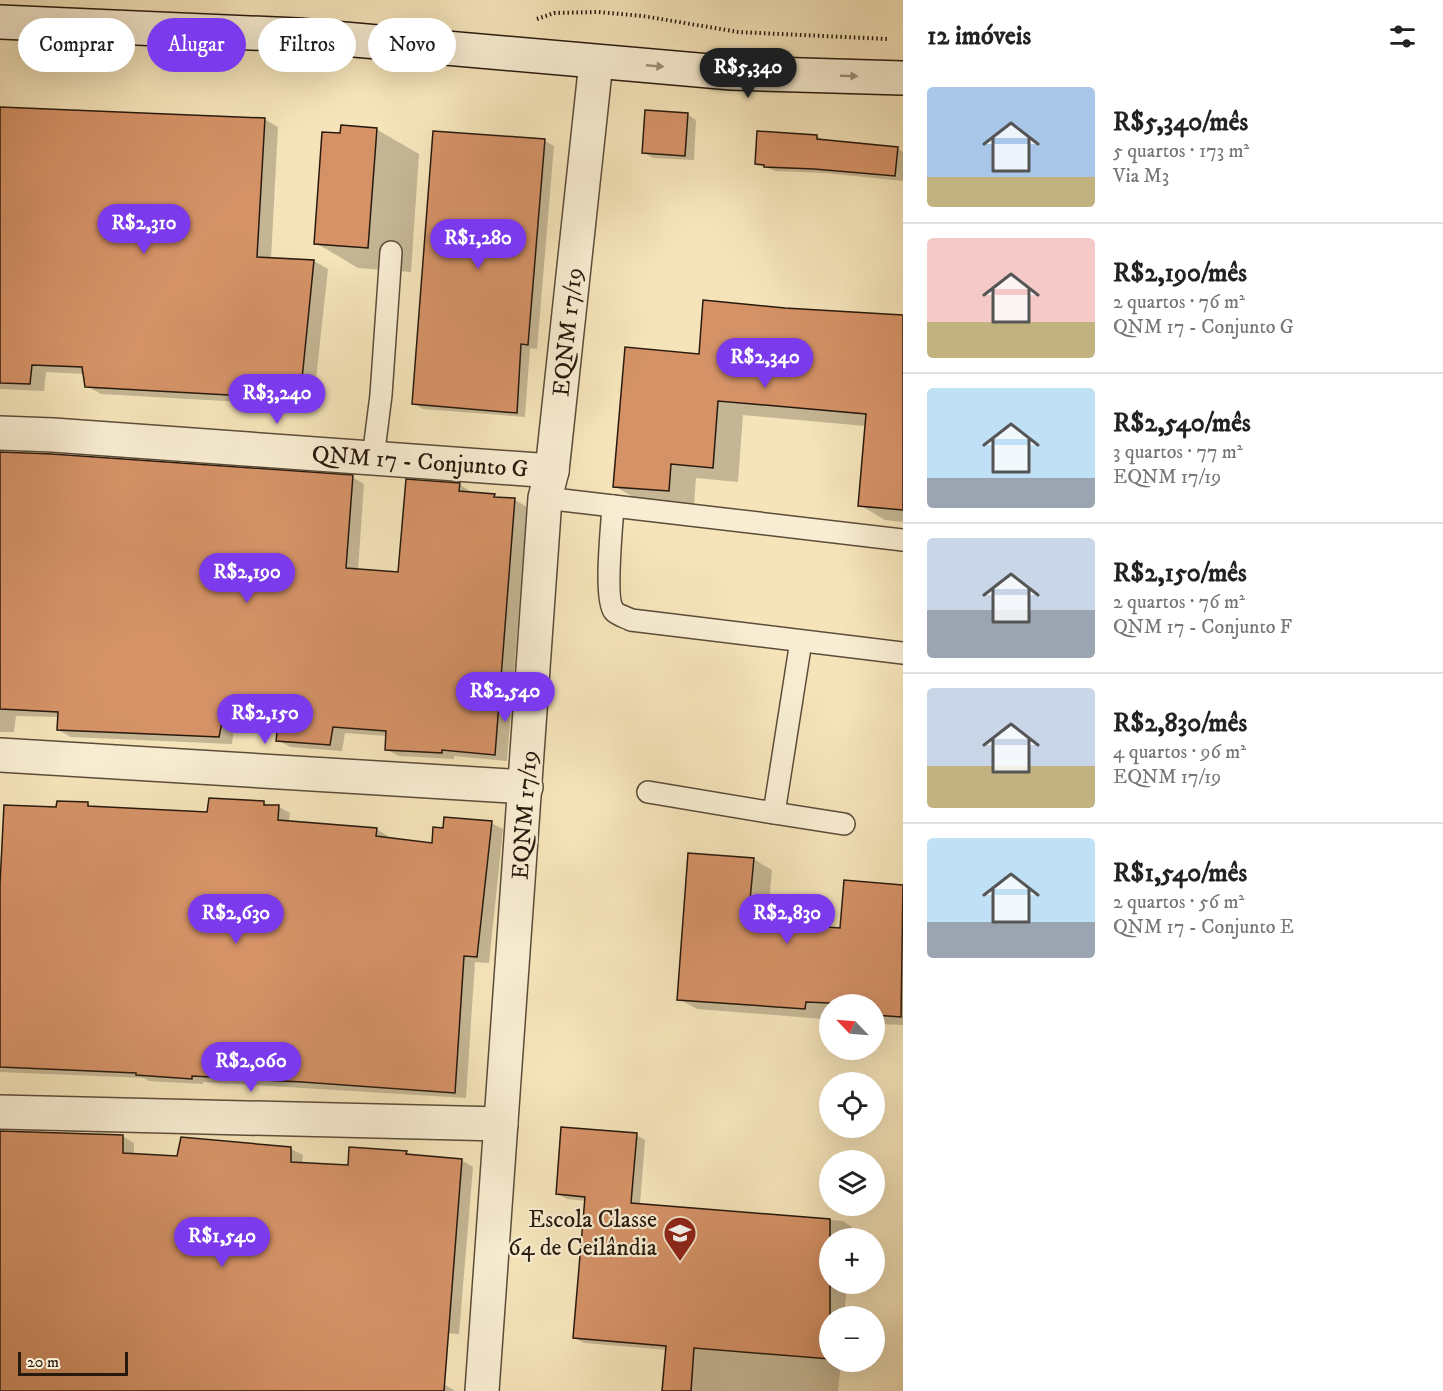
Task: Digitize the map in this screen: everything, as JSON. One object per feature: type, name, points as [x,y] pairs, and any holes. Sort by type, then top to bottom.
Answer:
[{"type":"street","points":[[0,22],[298,34],[732,73],[903,78]]},
{"type":"street","name":"EQNM 17/19","points":[[482,1391],[549,484],[596,62]]},
{"type":"street","name":"QNM 17 - Conjunto G","points":[[0,433],[373,458],[549,484]]},
{"type":"street","points":[[0,755],[526,787]]},
{"type":"street","points":[[0,1112],[501,1124]]},
{"type":"lane","points":[[373,458],[381,395],[390,252]]},
{"type":"lane","points":[[549,484],[613,506],[903,540]]},
{"type":"lane","points":[[613,506],[609,602],[615,612],[631,620],[903,653]]},
{"type":"lane","points":[[774,813],[801,641]]},
{"type":"lane","points":[[648,792],[844,824]]},
{"type":"path","points":[[554,13],[598,12],[643,15],[738,32],[891,39]]},
{"type":"building","points":[[0,107],[265,118],[257,257],[314,260],[300,399],[85,387],[82,367],[32,365],[30,384],[0,383]]},
{"type":"building","points":[[645,110],[688,113],[685,156],[642,153]]},
{"type":"building","points":[[341,125],[377,128],[368,248],[314,244],[322,132],[340,133]]},
{"type":"building","points":[[433,131],[545,139],[528,345],[521,344],[517,413],[412,404]]},
{"type":"building","points":[[757,131],[817,135],[817,139],[898,147],[895,176],[764,167],[764,165],[755,164]]},
{"type":"building","points":[[703,300],[785,308],[903,315],[903,510],[858,506],[866,414],[718,401],[713,468],[671,464],[669,491],[613,487],[625,347],[699,354]]},
{"type":"building","points":[[0,452],[353,475],[346,568],[398,572],[406,479],[460,483],[459,491],[515,498],[495,755],[442,750],[442,753],[385,750],[386,731],[333,727],[330,745],[276,741],[278,725],[222,722],[219,737],[57,730],[58,712],[0,709]]},
{"type":"building","points":[[209,798],[264,801],[264,805],[279,805],[278,820],[377,828],[376,836],[432,843],[433,827],[443,828],[444,817],[492,821],[477,957],[464,956],[455,1093],[302,1082],[192,1076],[192,1079],[136,1075],[136,1073],[0,1067],[0,884],[4,805],[56,807],[57,801],[88,802],[88,806],[207,812]]},
{"type":"building","points":[[688,853],[754,858],[748,921],[840,928],[844,880],[903,885],[901,1017],[885,1016],[885,994],[819,994],[819,1003],[806,1002],[805,1009],[677,1000]]},
{"type":"building","points":[[561,1127],[637,1133],[631,1203],[830,1219],[830,1228],[819,1228],[819,1294],[830,1294],[830,1306],[819,1306],[819,1358],[694,1348],[691,1391],[662,1391],[666,1346],[573,1338],[585,1197],[556,1194]]},
{"type":"building","points":[[0,1131],[123,1135],[123,1153],[177,1156],[181,1137],[291,1147],[291,1162],[348,1165],[349,1147],[407,1151],[406,1154],[462,1159],[444,1391],[0,1391]]},
{"type":"place","name":"Escola Classe 64 de Ceilândia","points":[[680,1262]]}]
